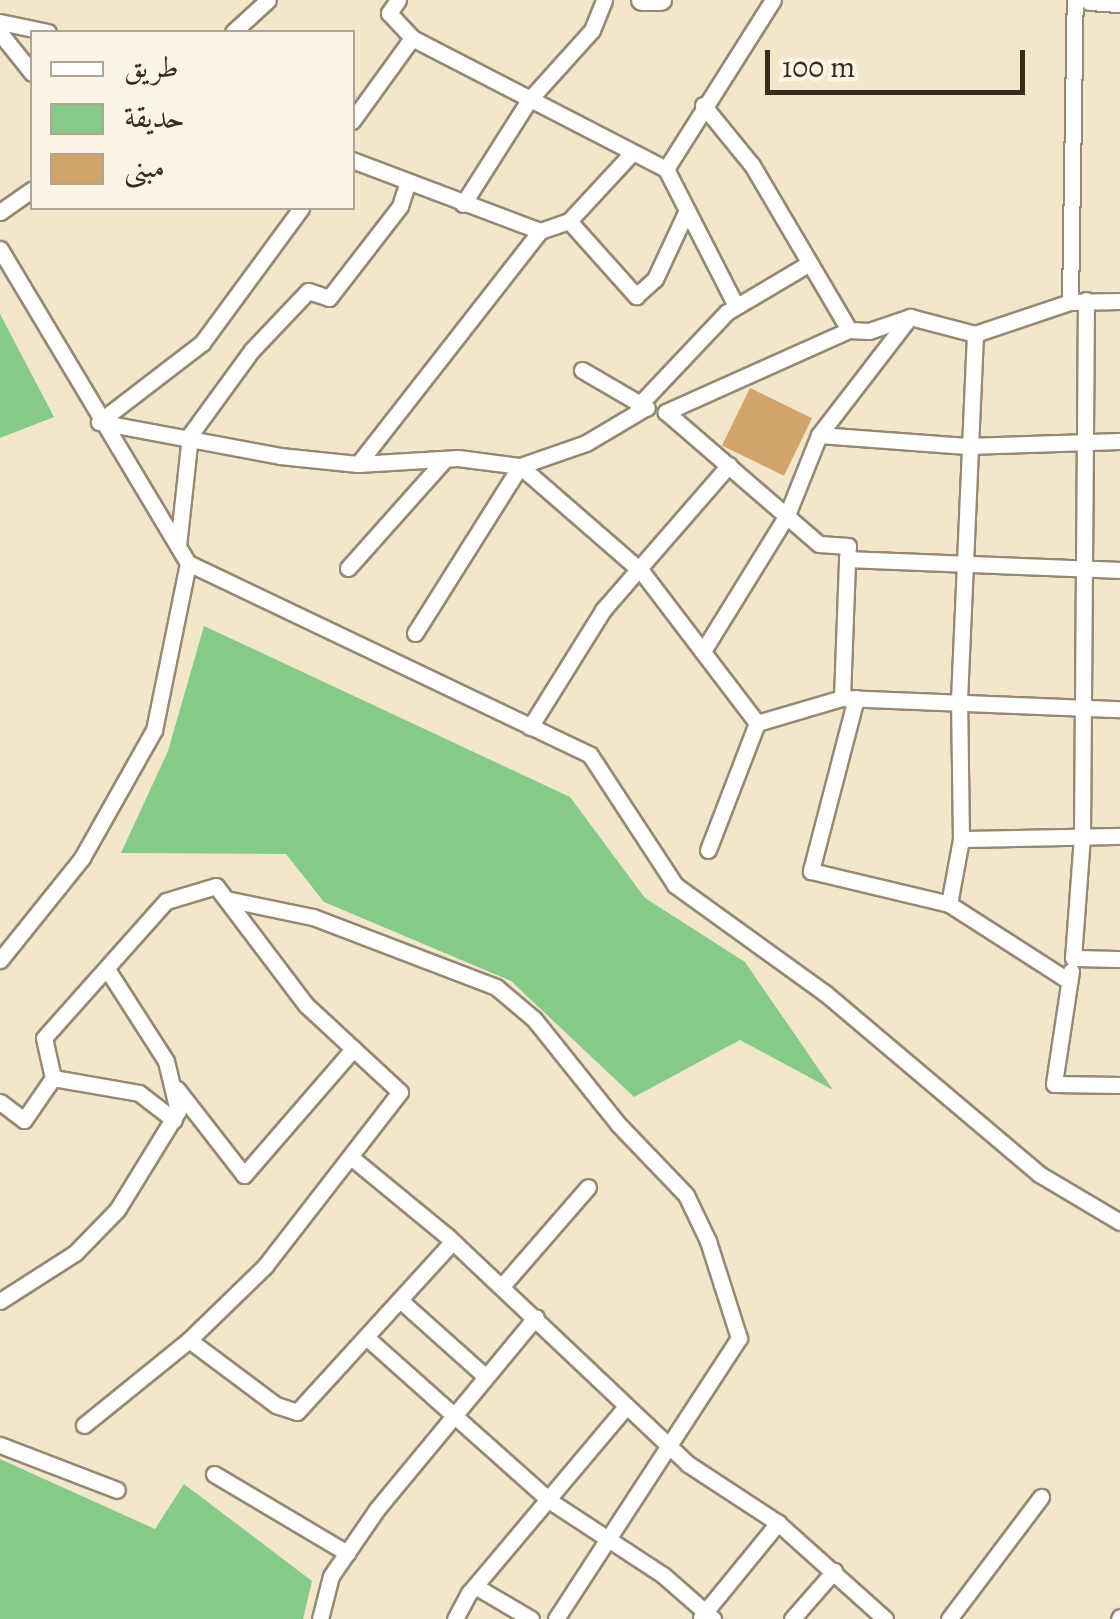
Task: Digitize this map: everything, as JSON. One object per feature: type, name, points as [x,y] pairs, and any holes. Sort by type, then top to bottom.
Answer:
[{"type":"street","points":[[235,30],[268,0]]},
{"type":"street","points":[[398,0],[389,13],[412,38],[666,169],[736,306]]},
{"type":"street","points":[[463,204],[529,100],[592,30],[604,0]]},
{"type":"street","points":[[642,0],[661,0]]},
{"type":"street","points":[[666,169],[702,105],[774,0]]},
{"type":"street","points":[[1075,0],[1078,301],[1090,440],[1084,569],[1082,836],[1073,958],[1054,1084],[1120,1085]]},
{"type":"street","points":[[1090,0],[1120,2]]},
{"type":"street","points":[[0,22],[38,30]]},
{"type":"street","points":[[0,34],[30,71]]},
{"type":"street","points":[[355,117],[412,38]]},
{"type":"street","points":[[702,105],[752,165],[849,330]]},
{"type":"street","points":[[358,464],[540,231],[569,221],[632,152]]},
{"type":"street","points":[[355,161],[407,185],[540,231]]},
{"type":"street","points":[[178,546],[190,434],[252,350],[308,291],[328,298],[400,206],[407,185]]},
{"type":"street","points":[[0,212],[30,191]]},
{"type":"street","points":[[99,422],[202,344],[300,210]]},
{"type":"street","points":[[569,221],[636,296],[655,279],[686,210]]},
{"type":"street","points":[[0,250],[99,422],[188,563],[590,755],[675,886],[825,993],[1040,1174],[1120,1222]]},
{"type":"street","points":[[99,422],[190,434],[280,456],[358,464],[445,459],[520,466],[586,444],[641,407],[736,306],[808,264]]},
{"type":"street","points":[[666,412],[849,330],[869,331],[910,317],[975,334],[1078,301],[1120,301]]},
{"type":"street","points":[[703,651],[787,515],[818,435],[910,317]]},
{"type":"street","points":[[949,904],[961,839],[959,700],[968,563],[967,446],[975,334]]},
{"type":"street","points":[[582,370],[641,407],[666,412],[819,544],[848,546],[849,698],[810,871],[949,904],[1070,981]]},
{"type":"street","points":[[818,435],[967,446],[1120,441]]},
{"type":"street","points":[[348,568],[445,459]]},
{"type":"street","points":[[530,726],[603,610],[642,572],[729,465]]},
{"type":"street","points":[[520,466],[642,572],[758,722]]},
{"type":"street","points":[[415,633],[520,466]]},
{"type":"street","points":[[847,559],[1120,570]]},
{"type":"street","points":[[0,960],[82,858],[154,730],[188,563]]},
{"type":"street","points":[[758,722],[849,698],[1120,709]]},
{"type":"street","points":[[708,850],[758,722]]},
{"type":"street","points":[[961,839],[1120,836]]},
{"type":"street","points":[[0,1102],[24,1120],[53,1078],[44,1038],[166,901],[216,886],[306,1005],[400,1092],[265,1266],[189,1340],[84,1425]]},
{"type":"street","points":[[226,899],[313,917],[496,988],[534,1019],[618,1124],[686,1194],[739,1338],[613,1539],[556,1619]]},
{"type":"street","points":[[1073,958],[1120,959]]},
{"type":"street","points":[[107,969],[166,1061],[176,1089],[244,1174],[353,1049]]},
{"type":"street","points":[[53,1078],[139,1092],[174,1120]]},
{"type":"street","points":[[0,1301],[75,1253],[117,1210],[174,1120],[176,1089]]},
{"type":"street","points":[[352,1158],[452,1240],[671,1448],[778,1523],[886,1619]]},
{"type":"street","points":[[502,1286],[588,1187]]},
{"type":"street","points":[[189,1340],[276,1405],[296,1412],[452,1240]]},
{"type":"street","points":[[400,1301],[486,1376]]},
{"type":"street","points":[[320,1619],[331,1576],[347,1552],[536,1317]]},
{"type":"street","points":[[366,1337],[550,1500],[613,1539],[706,1616],[778,1523]]},
{"type":"street","points":[[455,1619],[475,1586],[625,1408]]},
{"type":"street","points":[[0,1445],[116,1490]]},
{"type":"street","points":[[214,1474],[347,1552]]},
{"type":"street","points":[[949,1619],[1041,1497]]},
{"type":"street","points":[[792,1619],[834,1571]]},
{"type":"street","points":[[475,1586],[531,1619]]},
{"type":"green space","points":[[0,314],[54,417],[0,438]]},
{"type":"green space","points":[[204,626],[570,797],[645,898],[745,962],[833,1090],[740,1040],[634,1097],[511,981],[324,902],[286,854],[121,853],[168,751]]},
{"type":"green space","points":[[0,1459],[155,1529],[184,1484],[312,1581],[303,1619],[0,1619]]},
{"type":"building","points":[[750,388],[812,418],[784,476],[722,446]]}]
